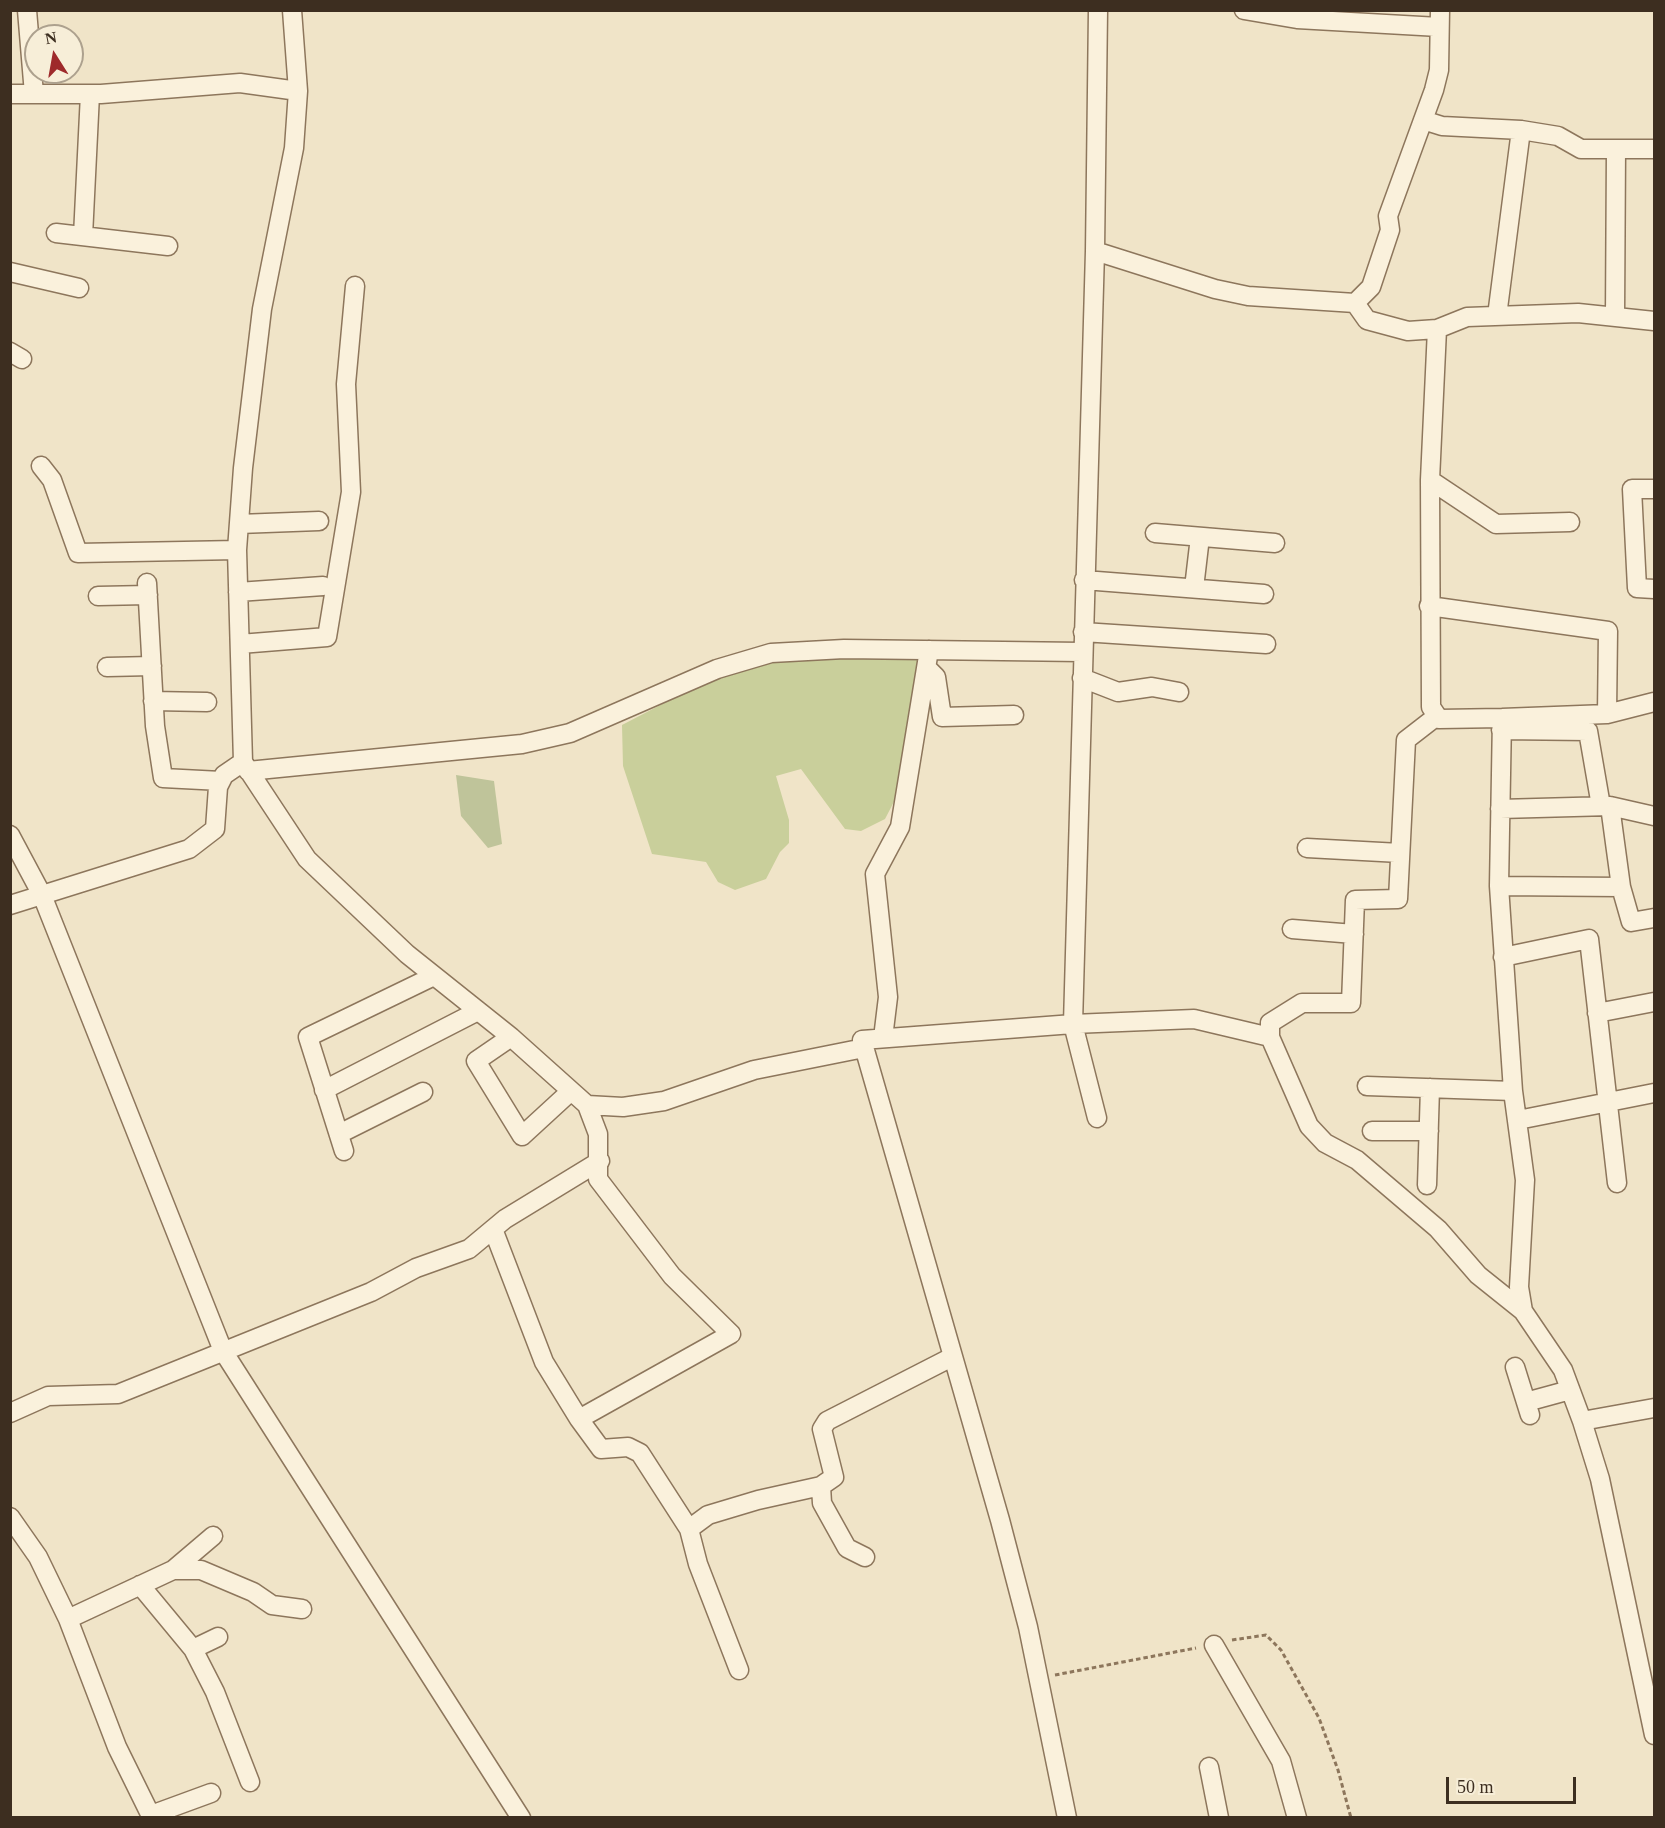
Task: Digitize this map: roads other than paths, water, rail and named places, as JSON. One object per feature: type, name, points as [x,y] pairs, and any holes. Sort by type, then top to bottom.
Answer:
[{"type":"street","points":[[291,10],[298,91],[294,148],[262,309],[238,524],[238,591],[246,766],[307,859],[407,954],[511,1037],[587,1105],[598,1134],[600,1161],[598,1179],[672,1276],[730,1334],[579,1419]]},
{"type":"street","points":[[1097,1118],[1072,1024],[1095,251],[1098,10]]},
{"type":"street","points":[[1095,251],[1215,289],[1248,297],[1354,303],[1371,287],[1390,230],[1388,216],[1439,70],[1439,19],[1296,15],[1244,10]]},
{"type":"street","points":[[22,17],[34,94]]},
{"type":"street","points":[[10,94],[90,94],[240,83],[298,91]]},
{"type":"street","points":[[83,236],[90,94]]},
{"type":"street","points":[[1423,120],[1442,126],[1521,130],[1558,136],[1581,148],[1654,148]]},
{"type":"street","points":[[1497,316],[1521,130]]},
{"type":"street","points":[[1615,316],[1616,148]]},
{"type":"street","points":[[56,233],[168,246]]},
{"type":"street","points":[[10,272],[79,288]]},
{"type":"street","points":[[240,644],[327,638],[351,492],[346,384],[355,286]]},
{"type":"street","points":[[1354,303],[1367,320],[1408,331],[1437,329],[1467,316],[1578,313],[1654,321]]},
{"type":"street","points":[[1437,329],[1430,480],[1431,707],[1439,719],[1588,731],[1606,806],[1621,887],[1631,922],[1654,918]]},
{"type":"street","points":[[40,466],[52,480],[78,553],[237,550]]},
{"type":"street","points":[[1430,480],[1496,524],[1570,522]]},
{"type":"street","points":[[1654,489],[1632,489],[1637,588],[1654,589]]},
{"type":"street","points":[[238,524],[319,521]]},
{"type":"street","points":[[1155,533],[1275,543]]},
{"type":"street","points":[[1194,588],[1200,537]]},
{"type":"street","points":[[1084,580],[1264,594]]},
{"type":"street","points":[[238,591],[323,586]]},
{"type":"street","points":[[98,596],[148,589],[153,701],[163,778],[221,781]]},
{"type":"street","points":[[1429,606],[1608,631],[1607,714]]},
{"type":"street","points":[[1083,632],[1266,644]]},
{"type":"street","points":[[10,905],[189,849],[215,829],[218,787],[224,775],[246,766],[522,744],[570,733],[717,669],[771,654],[844,649],[928,659],[1082,652]]},
{"type":"street","points":[[928,659],[936,677],[942,717],[1014,715]]},
{"type":"street","points":[[884,1038],[888,997],[875,874],[900,827],[928,659]]},
{"type":"street","points":[[107,667],[152,666]]},
{"type":"street","points":[[1082,678],[1118,692],[1152,687],[1179,692]]},
{"type":"street","points":[[153,701],[207,702]]},
{"type":"street","points":[[1502,724],[1607,714],[1654,702]]},
{"type":"street","points":[[1437,716],[1406,740],[1398,899],[1355,900],[1351,1003],[1302,1003],[1270,1023],[1270,1037],[1309,1126],[1325,1143],[1357,1160],[1438,1229],[1478,1275],[1523,1311],[1563,1370],[1582,1420],[1600,1479],[1654,1735]]},
{"type":"street","points":[[1502,724],[1498,886],[1513,1091],[1525,1180],[1519,1287],[1523,1311]]},
{"type":"street","points":[[1500,809],[1606,806],[1654,816]]},
{"type":"street","points":[[10,835],[42,895],[223,1351],[521,1818]]},
{"type":"street","points":[[1307,848],[1401,853]]},
{"type":"street","points":[[1498,886],[1621,887]]},
{"type":"street","points":[[1292,929],[1354,934]]},
{"type":"street","points":[[1503,957],[1589,939],[1617,1184]]},
{"type":"street","points":[[344,1152],[308,1037],[434,976]]},
{"type":"street","points":[[1597,1013],[1654,1002]]},
{"type":"street","points":[[324,1090],[478,1011]]},
{"type":"street","points":[[1067,1818],[1028,1627],[1000,1520],[862,1040],[1072,1024],[1194,1019],[1270,1037]]},
{"type":"street","points":[[511,1037],[476,1061],[522,1136],[571,1091]]},
{"type":"street","points":[[587,1105],[624,1107],[664,1101],[754,1070],[864,1048]]},
{"type":"street","points":[[1367,1086],[1513,1091]]},
{"type":"street","points":[[1427,1185],[1430,1088]]},
{"type":"street","points":[[339,1134],[423,1092]]},
{"type":"street","points":[[1518,1120],[1654,1093]]},
{"type":"street","points":[[1372,1131],[1429,1131]]},
{"type":"street","points":[[10,1413],[48,1396],[118,1394],[371,1292],[416,1268],[469,1250],[505,1219],[600,1161]]},
{"type":"street","points":[[493,1229],[544,1362],[579,1419],[601,1449],[628,1446],[640,1452],[689,1529],[698,1564],[739,1670]]},
{"type":"street","points":[[689,1529],[708,1515],[821,1485],[834,1477],[822,1429],[827,1421],[952,1357]]},
{"type":"street","points":[[1515,1367],[1528,1408],[1570,1390]]},
{"type":"street","points":[[1582,1420],[1654,1407]]},
{"type":"street","points":[[821,1485],[822,1503],[847,1548],[865,1557]]},
{"type":"street","points":[[10,1517],[38,1557],[68,1619],[117,1747],[151,1816],[211,1793]]},
{"type":"street","points":[[68,1619],[173,1570],[213,1536]]},
{"type":"street","points":[[173,1570],[201,1570],[253,1592],[273,1605],[302,1609]]},
{"type":"street","points":[[140,1584],[193,1649],[214,1692],[250,1782]]},
{"type":"street","points":[[193,1649],[218,1637]]},
{"type":"street","points":[[1214,1645],[1281,1761],[1297,1818]]},
{"type":"street","points":[[1209,1767],[1219,1818]]}]
